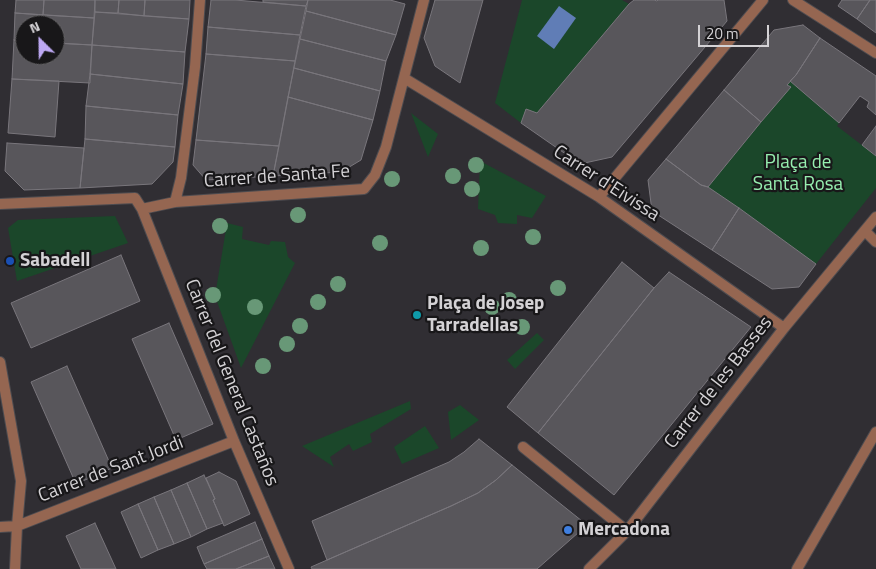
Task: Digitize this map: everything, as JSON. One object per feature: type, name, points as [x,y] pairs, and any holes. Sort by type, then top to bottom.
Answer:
[{"type":"street","points":[[175,202],[182,178],[195,67],[200,0]]},
{"type":"street","name":"Carrer de Santa Fe","points":[[142,209],[175,202],[364,189],[375,175],[386,146],[424,0]]},
{"type":"street","points":[[599,197],[764,0]]},
{"type":"street","points":[[797,1],[876,53]]},
{"type":"street","name":"Carrer d'Eivissa","points":[[404,78],[599,197],[784,328]]},
{"type":"street","points":[[0,204],[135,198],[142,209]]},
{"type":"street","name":"Carrer del General Castaños","points":[[142,209],[234,441],[289,569]]},
{"type":"street","name":"Carrer de les Basses","points":[[589,569],[627,531],[784,328],[876,217]]},
{"type":"street","points":[[865,231],[876,242]]},
{"type":"street","points":[[0,362],[21,481],[15,569]]},
{"type":"street","points":[[796,569],[876,432]]},
{"type":"street","name":"Carrer de Sant Jordi","points":[[0,527],[17,526],[234,441]]},
{"type":"street","points":[[523,447],[627,531]]},
{"type":"green space","points":[[522,0],[622,0],[629,4],[537,113],[526,109],[521,123],[495,103]]},
{"type":"green space","name":"Plaça de Santa Rosa","points":[[790,81],[839,123],[837,126],[876,156],[876,188],[816,264],[708,187],[790,87],[787,85]]},
{"type":"green space","points":[[411,113],[438,134],[428,157]]},
{"type":"green space","points":[[480,161],[546,196],[532,218],[517,215],[517,224],[498,223],[495,215],[478,209]]},
{"type":"green space","points":[[115,216],[128,243],[17,281],[8,228],[18,220]]},
{"type":"green space","points":[[227,223],[243,227],[242,239],[269,245],[271,241],[285,242],[288,257],[295,263],[241,368],[215,296]]},
{"type":"green space","points":[[537,333],[544,340],[515,369],[507,360]]},
{"type":"green space","points":[[410,401],[411,409],[370,434],[372,442],[353,451],[349,444],[330,457],[334,467],[302,446]]},
{"type":"green space","points":[[460,405],[479,420],[451,440],[448,412]]},
{"type":"green space","points":[[425,426],[439,448],[402,464],[394,447]]},
{"type":"water","points":[[559,6],[576,18],[554,49],[537,36]]},
{"type":"building","points":[[16,0],[44,0],[43,15],[15,13]]},
{"type":"building","points":[[44,0],[95,0],[94,18],[43,15]]},
{"type":"building","points":[[95,0],[119,0],[118,13],[95,12]]},
{"type":"building","points":[[119,0],[145,0],[144,16],[118,13]]},
{"type":"building","points":[[145,0],[190,0],[189,19],[144,16]]},
{"type":"building","points":[[211,0],[235,0],[306,6],[300,35],[208,27]]},
{"type":"building","points":[[263,0],[308,0],[306,6],[263,2]]},
{"type":"building","points":[[308,0],[390,0],[405,4],[396,35],[306,11]]},
{"type":"building","points":[[435,0],[483,0],[460,83],[435,66],[424,38]]},
{"type":"building","points":[[634,0],[724,0],[727,21],[612,157],[580,164],[521,123],[526,109],[537,113]]},
{"type":"building","points":[[842,0],[870,0],[857,19],[838,6]]},
{"type":"building","points":[[870,0],[876,0],[876,33],[857,19]]},
{"type":"building","points":[[306,11],[396,35],[386,61],[300,39]]},
{"type":"building","points":[[95,12],[189,19],[185,52],[92,45]]},
{"type":"building","points":[[15,13],[47,15],[15,15],[14,40]]},
{"type":"building","points":[[65,16],[94,18],[92,45],[65,44]]},
{"type":"building","points":[[803,25],[820,38],[796,75],[787,85],[791,87],[761,122],[724,90],[774,30]]},
{"type":"building","points":[[208,27],[300,35],[295,61],[206,54]]},
{"type":"building","points":[[820,38],[876,76],[876,115],[867,107],[869,102],[860,96],[839,123],[790,81]]},
{"type":"building","points":[[300,39],[386,61],[380,91],[294,68]]},
{"type":"building","points":[[14,40],[15,65],[65,65],[65,44],[92,45],[90,83],[12,79]]},
{"type":"building","points":[[92,45],[185,52],[183,84],[90,74]]},
{"type":"building","points":[[206,54],[295,61],[279,146],[196,140]]},
{"type":"building","points":[[294,68],[380,91],[373,120],[288,97]]},
{"type":"building","points":[[90,74],[183,84],[178,115],[86,106]]},
{"type":"building","points":[[12,79],[59,81],[55,137],[8,133]]},
{"type":"building","points":[[724,90],[761,122],[708,187],[701,185],[666,159]]},
{"type":"building","points":[[288,97],[373,120],[361,160],[341,172],[273,176]]},
{"type":"building","points":[[86,106],[178,115],[175,147],[85,139]]},
{"type":"building","points":[[876,126],[876,156],[862,145]]},
{"type":"building","points":[[85,139],[175,147],[173,162],[152,184],[80,188]]},
{"type":"building","points":[[196,140],[279,146],[273,176],[206,180],[193,165]]},
{"type":"building","points":[[7,143],[84,148],[80,188],[24,190],[5,171]]},
{"type":"building","points":[[666,159],[701,185],[708,187],[739,208],[712,250],[652,211],[648,180]]},
{"type":"building","points":[[739,208],[816,264],[799,287],[772,289],[712,250]]},
{"type":"building","points":[[121,255],[140,301],[31,348],[11,303]]},
{"type":"building","points":[[622,262],[654,288],[538,433],[507,407]]},
{"type":"building","points":[[669,272],[751,327],[614,495],[538,433],[654,288]]},
{"type":"building","points":[[169,323],[213,424],[176,440],[132,339]]},
{"type":"building","points":[[67,366],[112,468],[76,484],[31,382]]},
{"type":"building","points":[[479,439],[512,465],[496,480],[478,493],[451,506],[327,560],[312,521],[449,462]]},
{"type":"building","points":[[512,465],[587,525],[537,569],[312,569],[311,567],[478,493]]},
{"type":"building","points":[[219,472],[236,481],[250,514],[224,526],[206,478]]},
{"type":"building","points":[[204,475],[223,523],[207,529],[187,483]]},
{"type":"building","points":[[187,483],[207,529],[191,537],[171,490]]},
{"type":"building","points":[[171,490],[191,537],[174,544],[154,497]]},
{"type":"building","points":[[154,497],[174,544],[158,550],[138,504]]},
{"type":"building","points":[[138,504],[158,550],[141,558],[121,512]]},
{"type":"building","points":[[255,522],[262,539],[204,564],[197,547]]},
{"type":"building","points":[[95,523],[116,569],[81,569],[66,536]]},
{"type":"building","points":[[262,539],[269,556],[236,569],[207,569],[204,564]]},
{"type":"building","points":[[269,556],[275,569],[236,569]]},
{"type":"place","name":"Sabadell","points":[[10,261]]},
{"type":"place","name":"Plaça de Josep Tarradellas","points":[[417,315]]},
{"type":"place","name":"Mercadona","points":[[568,530]]}]
